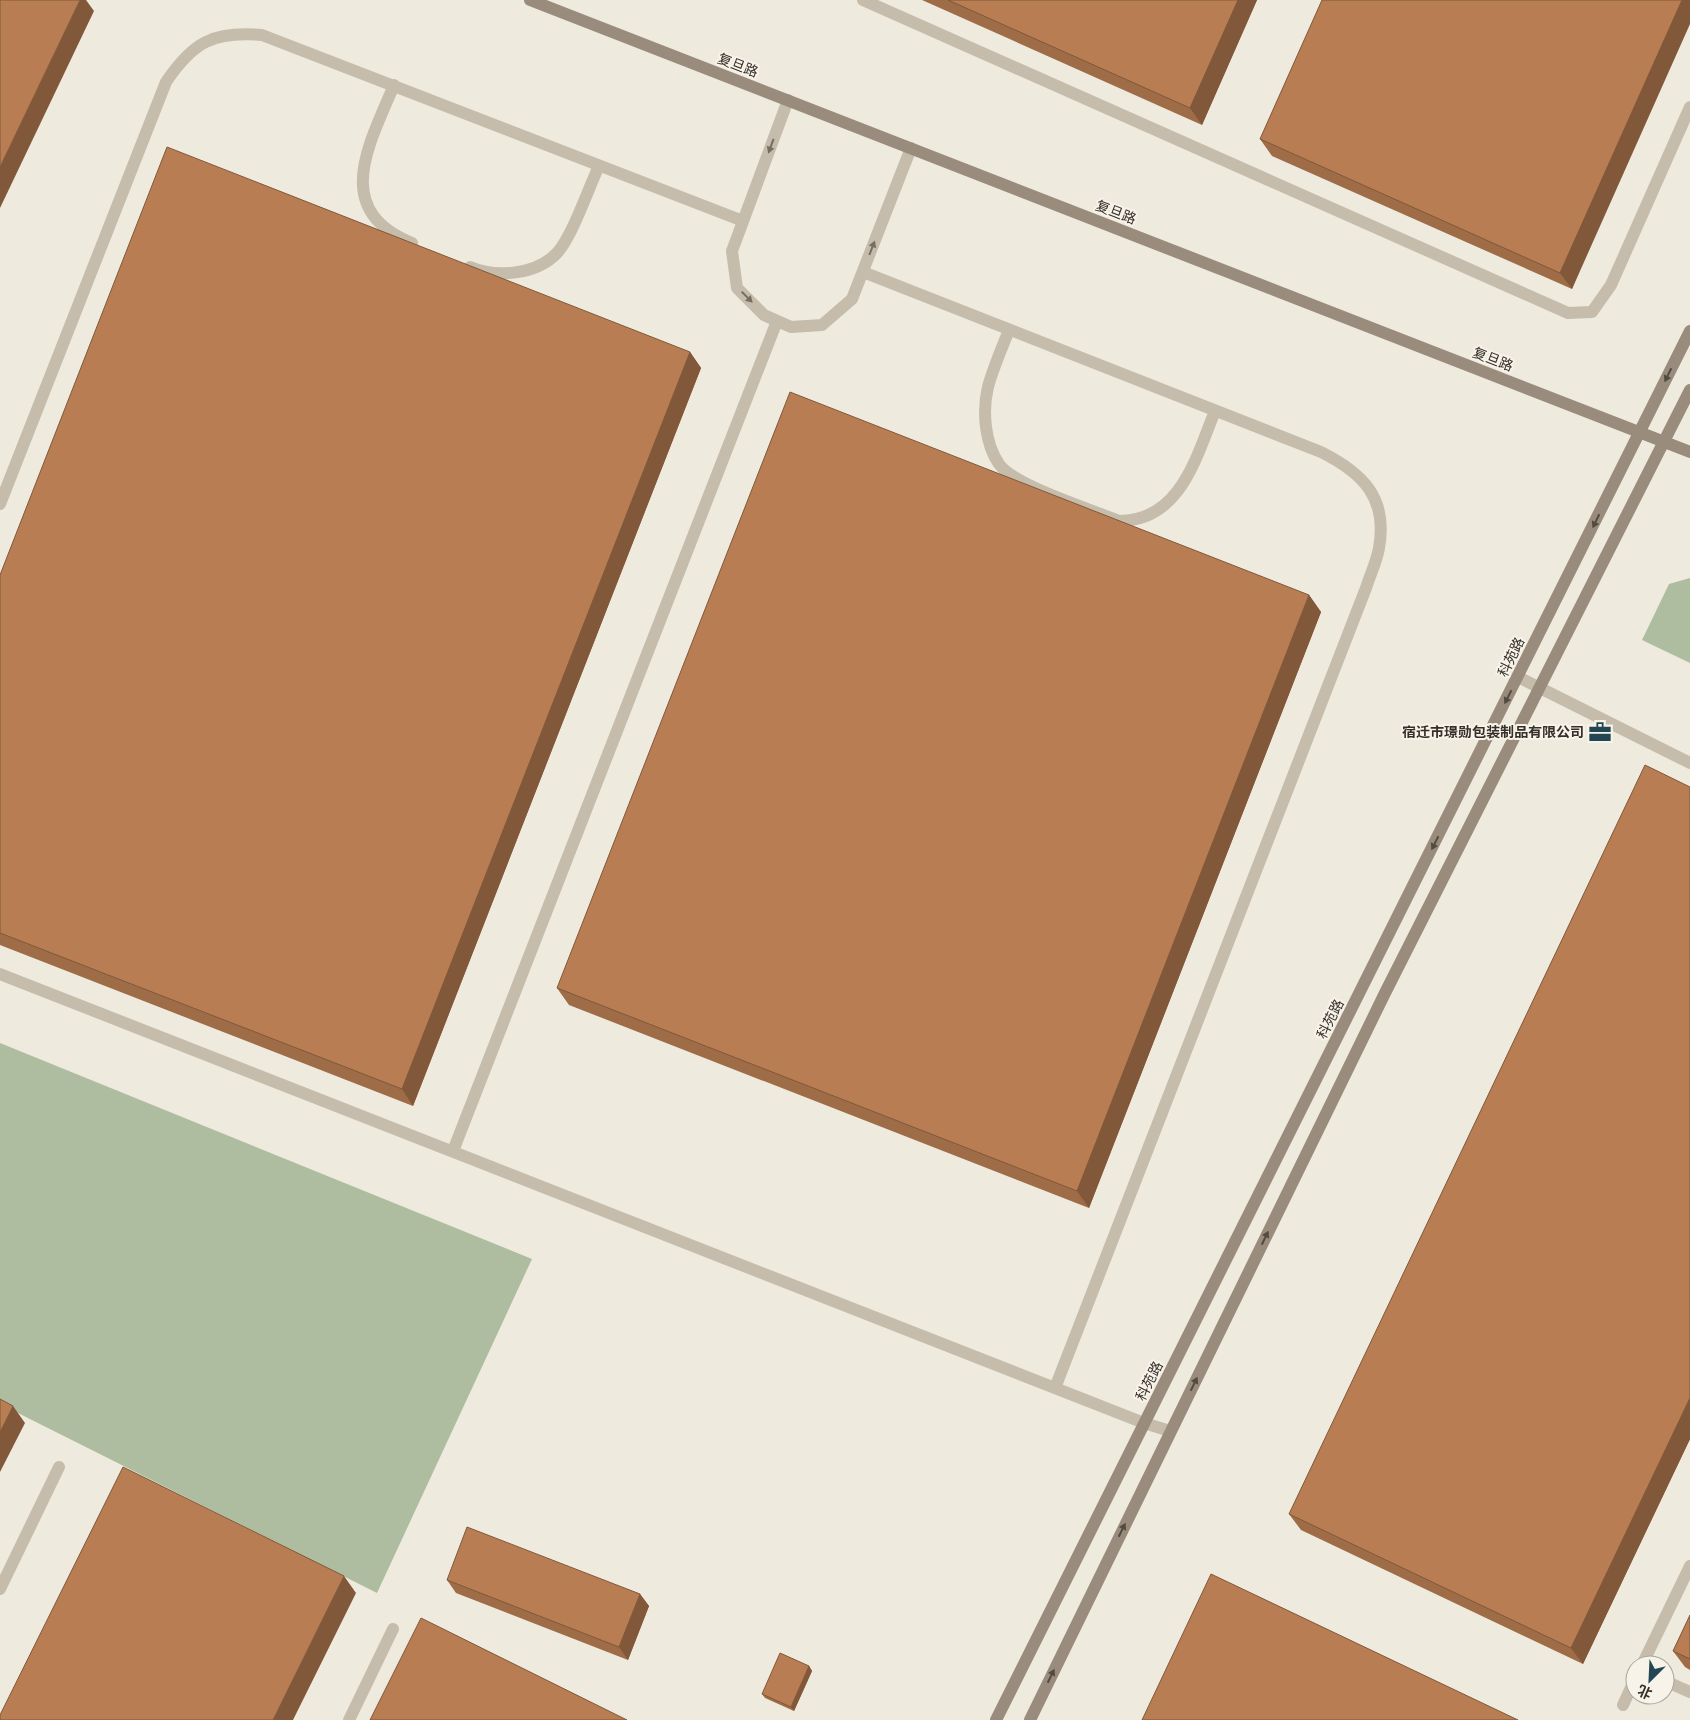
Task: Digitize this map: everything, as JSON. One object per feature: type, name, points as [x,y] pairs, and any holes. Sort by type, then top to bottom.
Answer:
[{"type":"street","name":"复旦路","points":[[530,0],[1690,452]]},
{"type":"street","name":"科苑路","points":[[996,1720],[1690,331]]},
{"type":"street","points":[[1030,1720],[1385,993],[1690,390]]},
{"type":"lane","points":[[866,1],[1568,313],[1592,312],[1611,285],[1690,107]]},
{"type":"lane","points":[[0,504],[166,82],[180,61],[200,44],[234,33],[262,35],[743,221]]},
{"type":"lane","points":[[394,86],[365,154],[362,178],[365,202],[380,223],[398,238],[426,249]]},
{"type":"lane","points":[[788,100],[732,251],[737,288],[764,315],[791,327],[822,326],[852,300],[911,148]]},
{"type":"lane","points":[[462,264],[490,273],[521,272],[538,265],[556,254],[566,240],[599,166]]},
{"type":"lane","points":[[863,272],[1321,452],[1346,465],[1370,488],[1381,515],[1379,549],[1055,1388]]},
{"type":"lane","points":[[453,1151],[777,320]]},
{"type":"lane","points":[[1009,330],[988,387],[986,401],[986,421],[990,446],[1000,466],[1016,480],[1110,517],[1134,521],[1149,516],[1180,490],[1215,411]]},
{"type":"lane","points":[[1518,677],[1690,763]]},
{"type":"lane","points":[[0,974],[1144,1423],[1170,1431]]},
{"type":"lane","points":[[0,1589],[58,1467]]},
{"type":"lane","points":[[1647,1655],[1690,1566]]},
{"type":"lane","points":[[349,1720],[393,1629]]},
{"type":"lane","points":[[1675,1685],[1690,1692]]},
{"type":"lane","points":[[1622,1705],[1625,1699]]},
{"type":"green space","points":[[1690,578],[1690,663],[1642,640],[1669,584]]},
{"type":"green space","points":[[0,1043],[532,1259],[377,1593],[0,1404]]},
{"type":"building","points":[[0,0],[80,0],[0,167]]},
{"type":"building","points":[[948,0],[1238,0],[1190,108]]},
{"type":"building","points":[[1322,0],[1682,0],[1560,273],[1260,139]]},
{"type":"building","points":[[167,147],[690,352],[402,1089],[0,933],[0,575]]},
{"type":"building","points":[[790,392],[1309,595],[1077,1191],[557,988]]},
{"type":"building","points":[[1645,765],[1690,787],[1690,1398],[1571,1648],[1289,1514]]},
{"type":"building","points":[[0,1399],[13,1406],[0,1432]]},
{"type":"building","points":[[123,1467],[344,1576],[273,1720],[0,1720],[0,1715]]},
{"type":"building","points":[[467,1527],[640,1594],[619,1647],[447,1580]]},
{"type":"building","points":[[1211,1574],[1518,1720],[1142,1720]]},
{"type":"building","points":[[1690,1615],[1690,1659],[1673,1651]]},
{"type":"building","points":[[421,1618],[627,1720],[370,1720]]},
{"type":"building","points":[[780,1653],[809,1666],[791,1707],[762,1694]]},
{"type":"place","name":"宿迁市璟勋包装制品有限公司","points":[[1600,732]]}]
